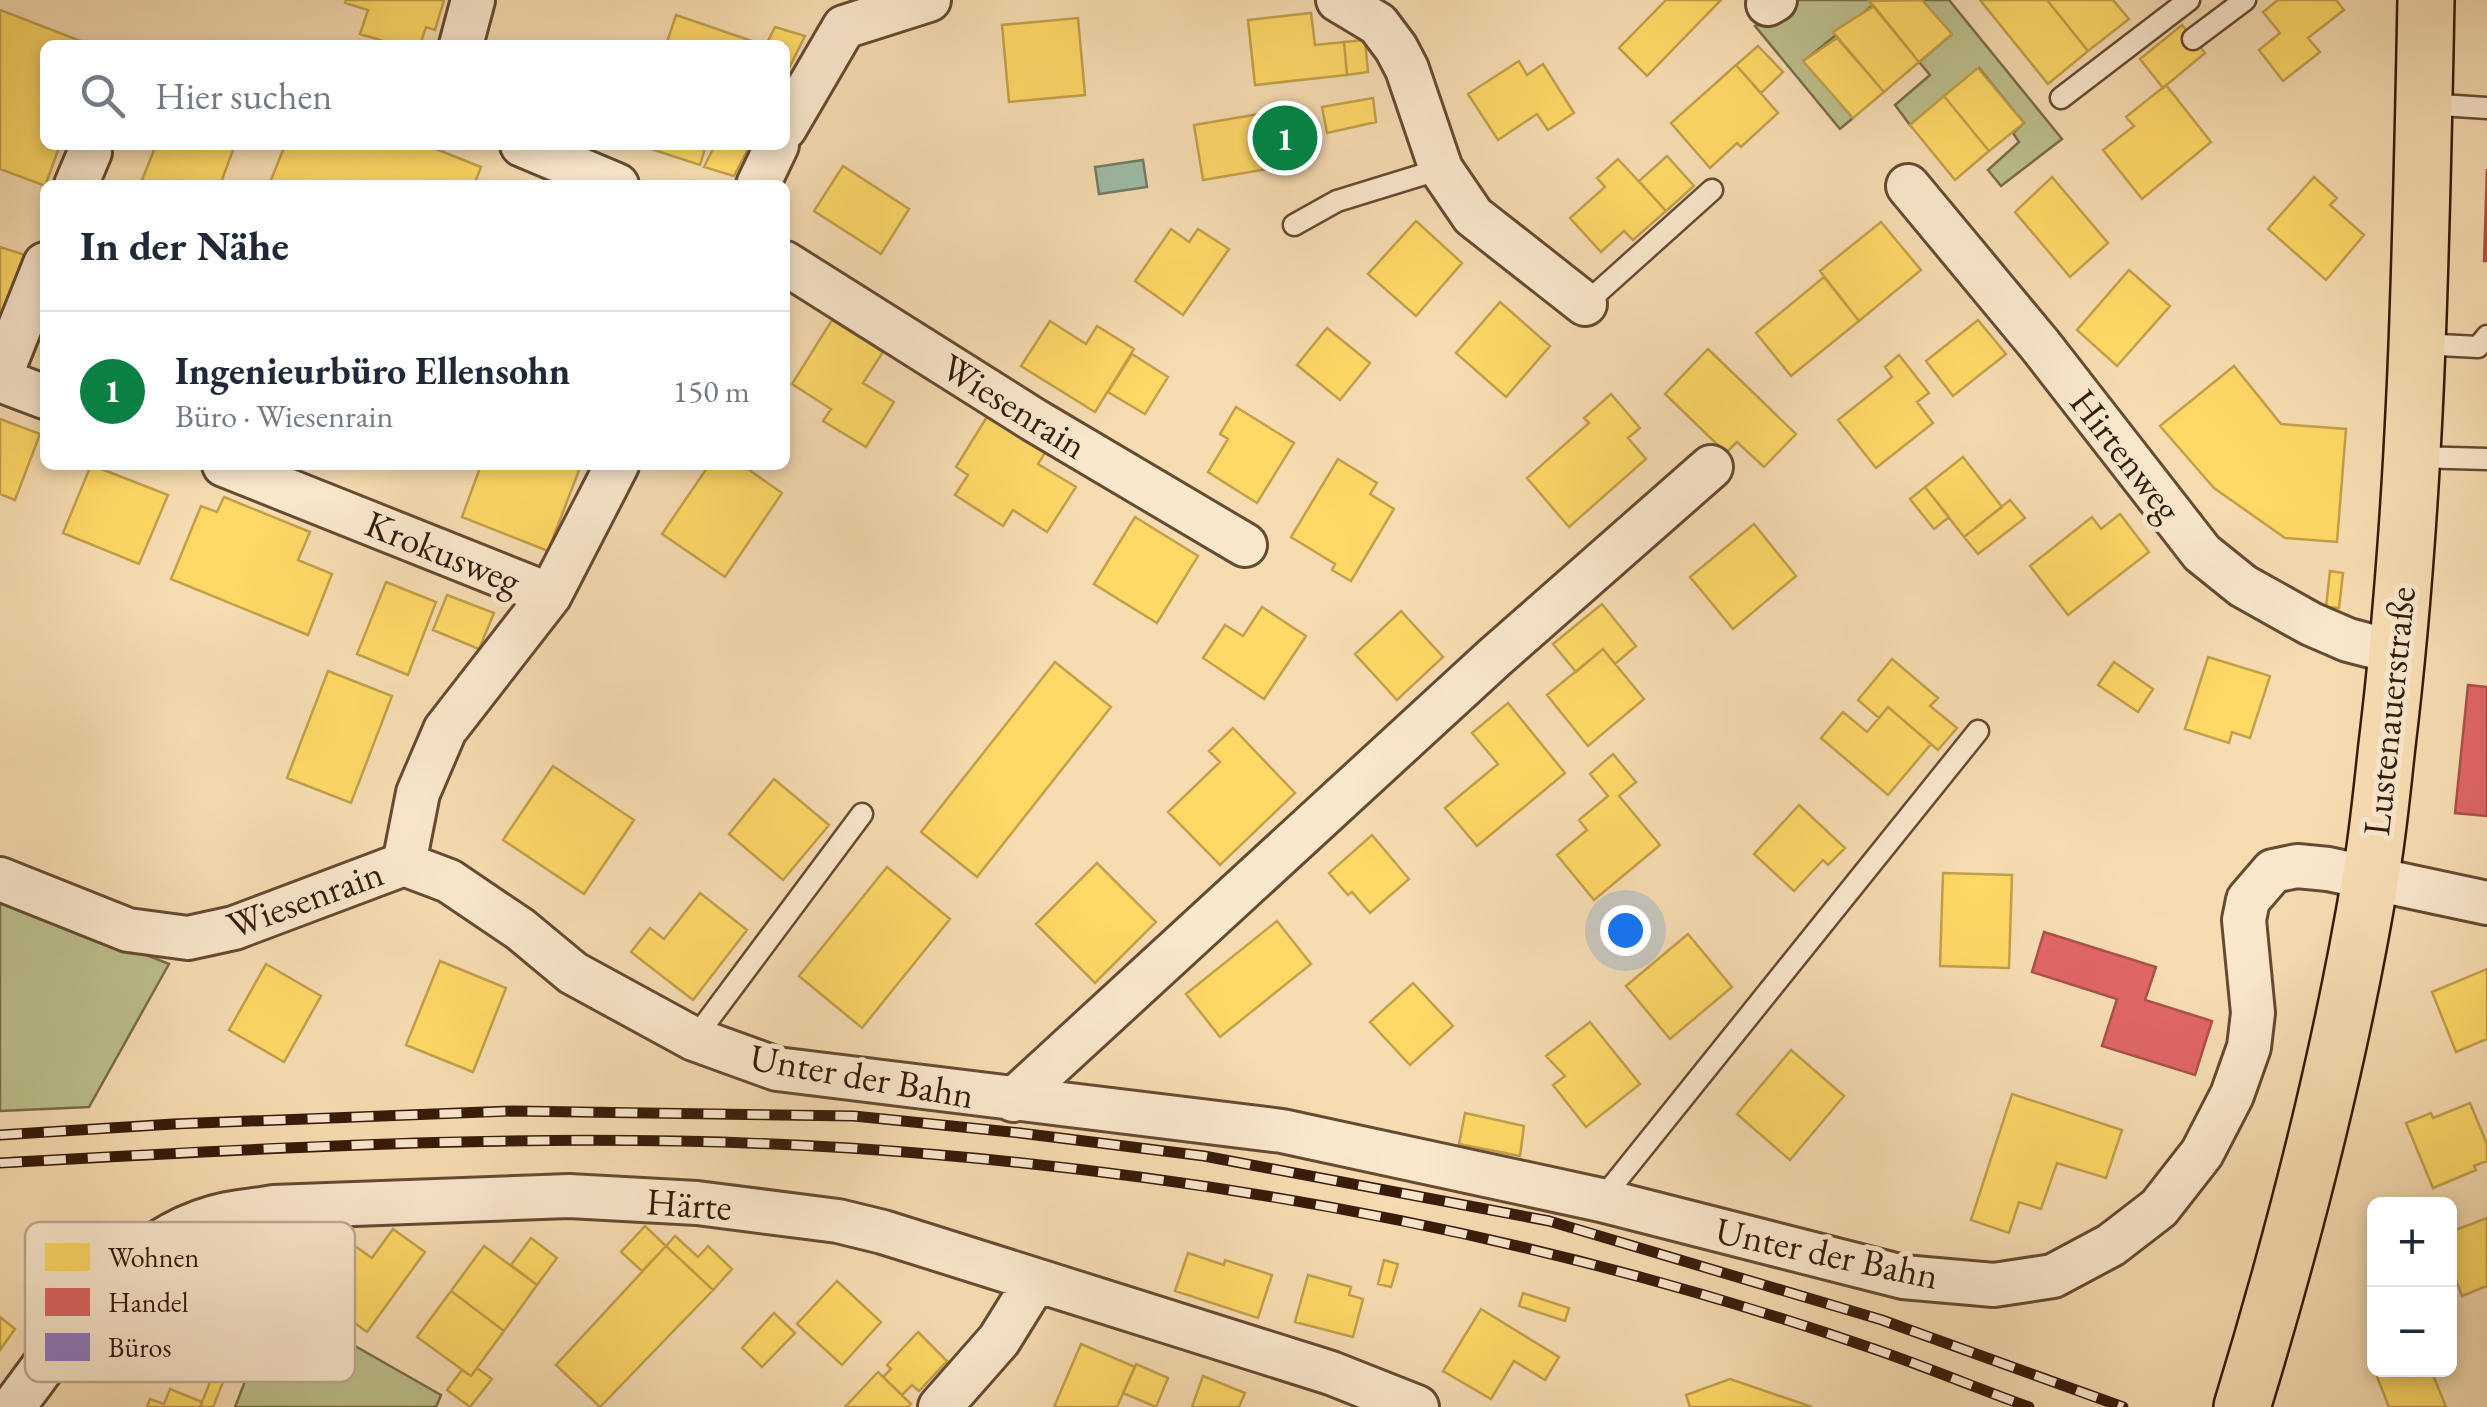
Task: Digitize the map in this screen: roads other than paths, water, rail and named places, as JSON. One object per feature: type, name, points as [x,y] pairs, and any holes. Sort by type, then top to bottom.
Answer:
[{"type":"main road","name":"Lustenauerstraße","points":[[2242,1407],[2275,1300],[2338,1057],[2371,878],[2398,653],[2412,457],[2426,0]]},
{"type":"street","points":[[461,40],[472,0]]},
{"type":"street","points":[[790,119],[851,14],[929,0]]},
{"type":"street","points":[[1338,0],[1378,24],[1396,48],[1441,169],[1473,216],[1584,304]]},
{"type":"street","points":[[534,150],[605,180]]},
{"type":"street","points":[[760,180],[775,150]]},
{"type":"street","name":"Hirtenweg","points":[[1908,186],[2040,345],[2202,553],[2243,586],[2310,624],[2348,640],[2398,653]]},
{"type":"street","name":"Wiesenrain","points":[[790,266],[1034,420],[1245,546]]},
{"type":"street","points":[[40,277],[0,378],[40,395]]},
{"type":"street","name":"Unter der Bahn","points":[[1014,1100],[1495,657],[1711,467]]},
{"type":"street","name":"Krokusweg","points":[[252,470],[292,477],[550,595]]},
{"type":"street","name":"Wiesenrain","points":[[0,879],[128,930],[188,938],[234,928],[404,864],[418,794],[445,730],[550,595],[614,470]]},
{"type":"street","name":"Unter der Bahn","points":[[404,864],[449,881],[520,929],[573,973],[694,1039],[777,1069],[1282,1131],[1601,1200],[1902,1277],[1994,1285],[2053,1276],[2111,1245],[2159,1208],[2202,1153],[2232,1095],[2249,1047],[2253,1013],[2244,920],[2248,900],[2273,871],[2296,866],[2487,903]]},
{"type":"street","name":"Härte","points":[[202,1222],[224,1214],[273,1207],[569,1196],[769,1210],[884,1232],[1330,1373],[1416,1407]]},
{"type":"street","points":[[940,1407],[999,1340],[1036,1282]]},
{"type":"street","name":"Härte","points":[[14,1407],[33,1382]]},
{"type":"lane","points":[[2062,98],[2189,0]]},
{"type":"lane","points":[[2193,39],[2244,0]]},
{"type":"lane","points":[[2424,104],[2487,108]]},
{"type":"lane","points":[[1294,225],[1337,201],[1441,169]]},
{"type":"lane","points":[[1584,304],[1712,190]]},
{"type":"lane","points":[[2418,344],[2478,347],[2487,336]]},
{"type":"lane","points":[[2412,457],[2487,459]]},
{"type":"lane","points":[[1601,1200],[1978,731]]},
{"type":"lane","points":[[694,1039],[862,814]]},
{"type":"railway","points":[[0,1135],[513,1111],[854,1116],[1204,1156],[1549,1221],[1882,1320],[2123,1407]]},
{"type":"railway","points":[[0,1163],[318,1146],[637,1140],[849,1148],[1109,1173],[1368,1214],[1624,1273],[1874,1349],[2029,1407]]},
{"type":"place","name":"Ingenieurbüro Ellensohn","points":[[1285,138]]}]
